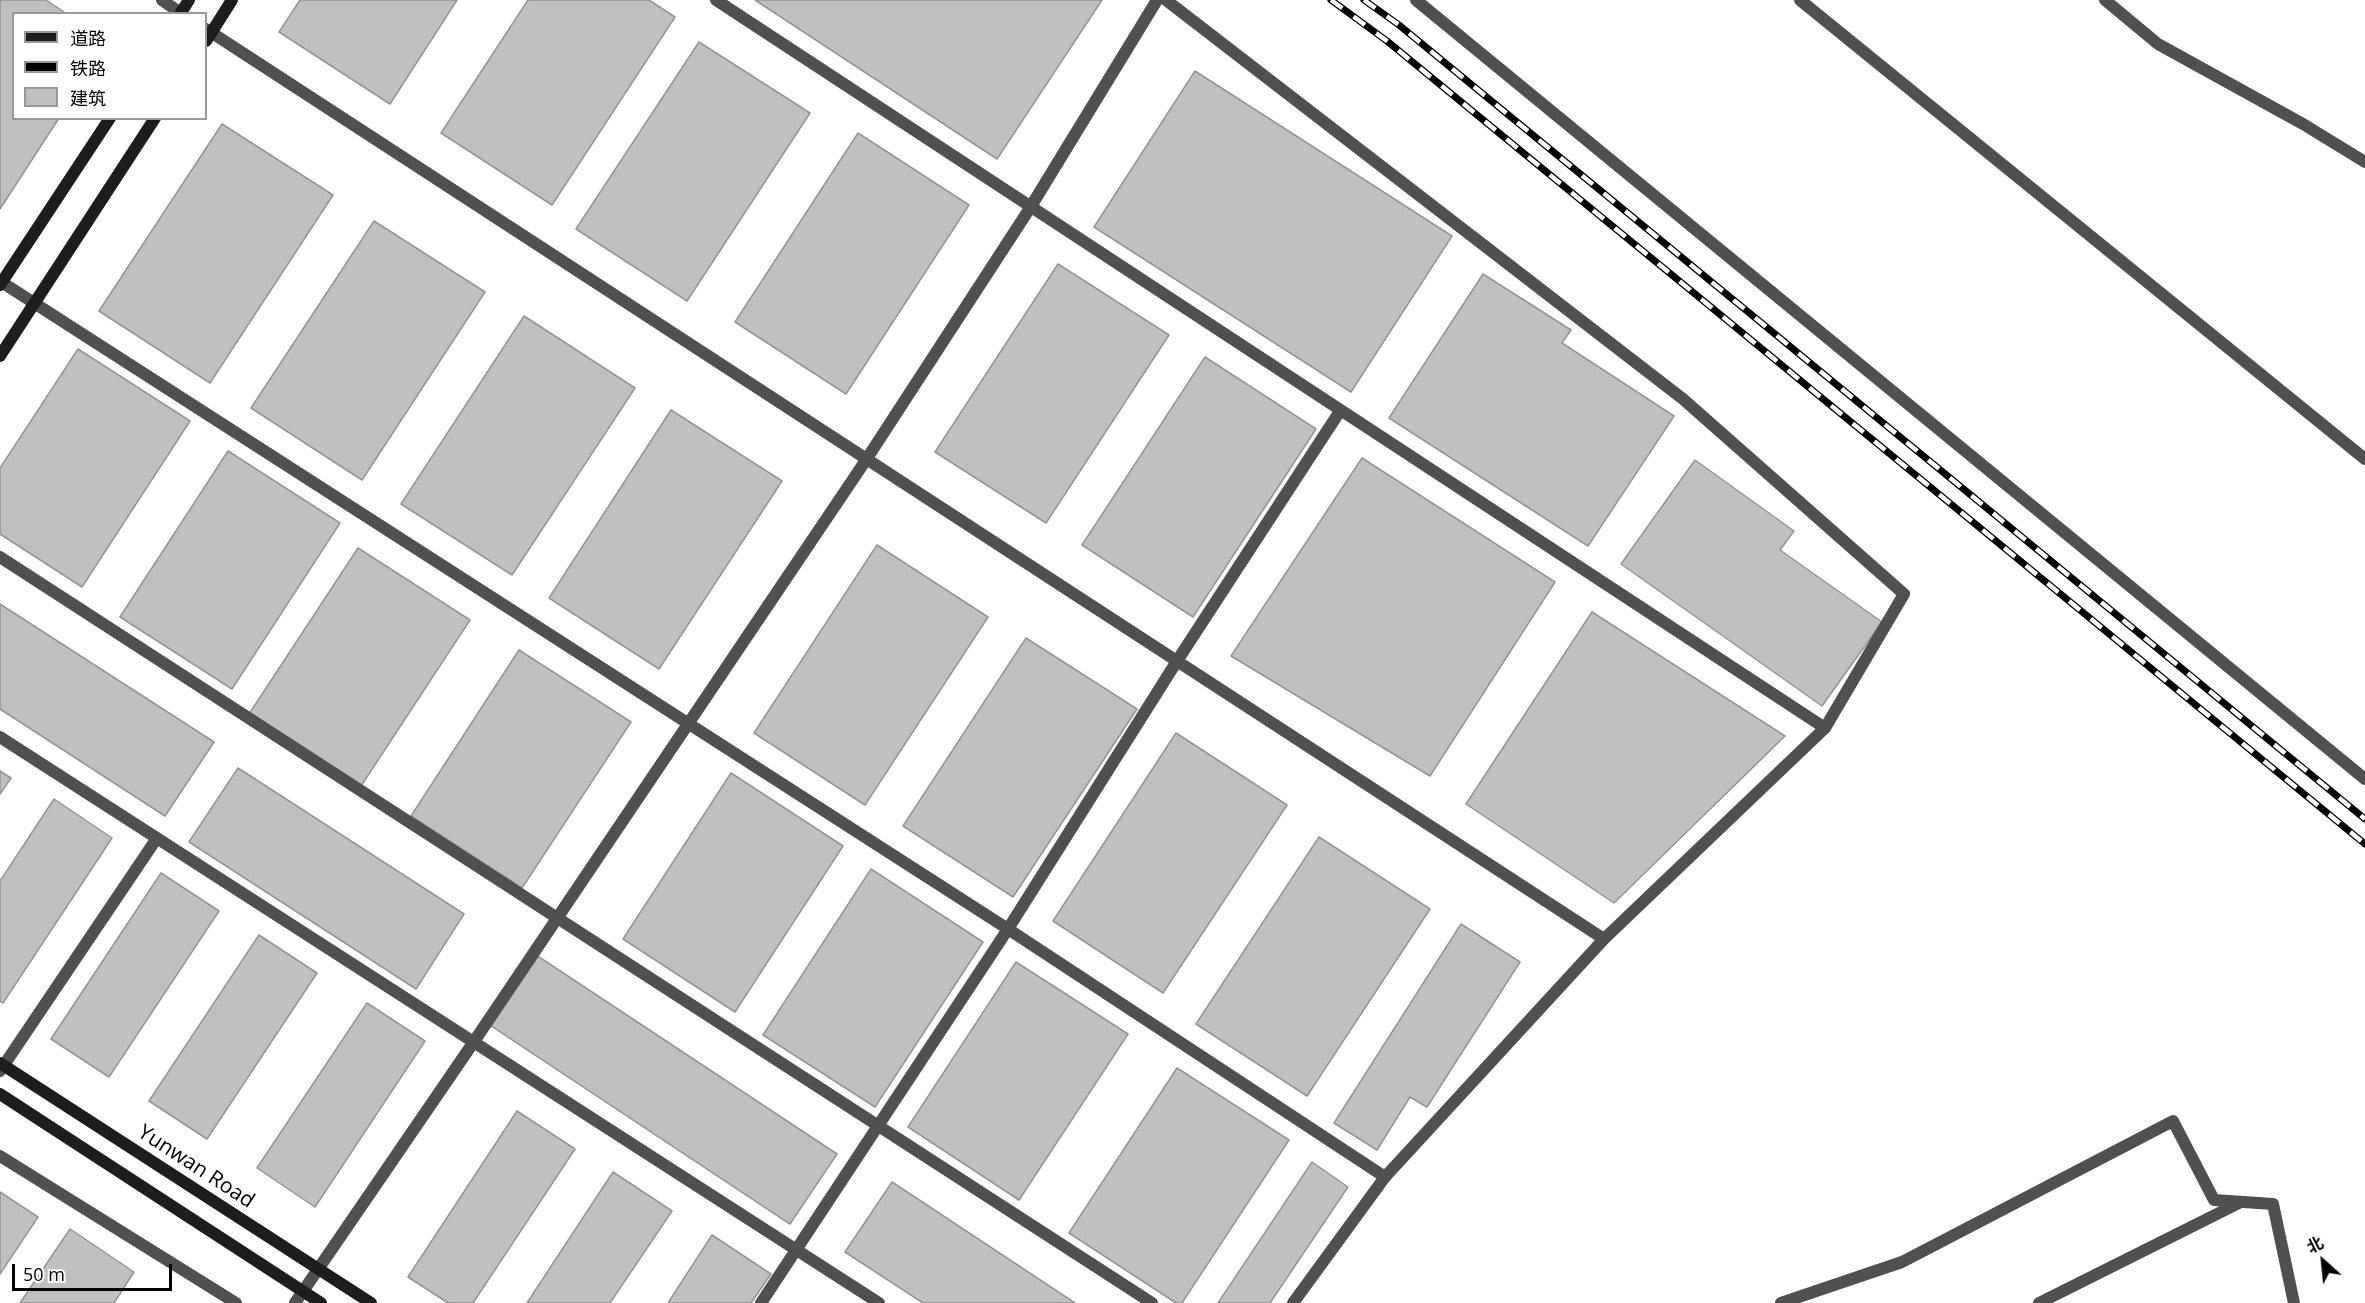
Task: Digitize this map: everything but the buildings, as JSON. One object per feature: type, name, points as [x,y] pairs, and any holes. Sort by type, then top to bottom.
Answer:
[{"type":"main road","points":[[207,34],[232,0]]},
{"type":"main road","points":[[1,282],[109,120]]},
{"type":"main road","points":[[0,356],[154,120]]},
{"type":"main road","name":"Yunwan Road","points":[[1,1067],[371,1303]]},
{"type":"main road","points":[[0,1094],[321,1303]]},
{"type":"street","points":[[162,0],[180,12]]},
{"type":"street","points":[[716,0],[1824,728]]},
{"type":"street","points":[[296,1303],[474,1043],[866,460],[1030,208],[1157,0]]},
{"type":"street","points":[[1166,0],[1683,399],[1904,594],[1824,728],[1604,939],[1385,1177],[1293,1303]]},
{"type":"street","points":[[1416,0],[2365,779]]},
{"type":"street","points":[[1800,0],[2365,459]]},
{"type":"street","points":[[2105,0],[2158,44],[2304,124],[2365,162]]},
{"type":"street","points":[[207,34],[1604,939]]},
{"type":"street","points":[[1,282],[1008,929],[1385,1177]]},
{"type":"street","points":[[761,1303],[1008,929],[1177,661],[1340,411]]},
{"type":"street","points":[[0,557],[1152,1303]]},
{"type":"street","points":[[0,737],[879,1303]]},
{"type":"street","points":[[1,1067],[157,838]]},
{"type":"street","points":[[1781,1303],[1902,1262],[2173,1121],[2214,1200],[2273,1204],[2294,1303]]},
{"type":"street","points":[[0,1156],[236,1303]]},
{"type":"street","points":[[2038,1303],[2241,1202]]},
{"type":"railway","points":[[1331,0],[1387,41],[2365,844]]},
{"type":"railway","points":[[1364,0],[1399,25],[2365,819]]}]
